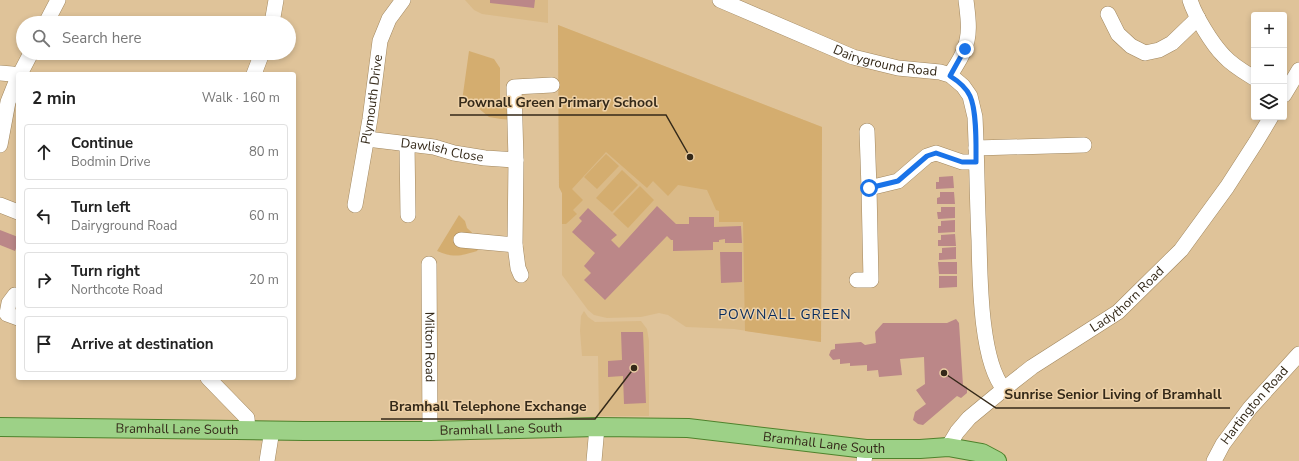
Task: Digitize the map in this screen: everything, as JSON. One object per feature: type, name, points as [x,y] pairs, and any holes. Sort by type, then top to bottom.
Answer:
[{"type":"main road","name":"Bramhall Lane South","points":[[0,427],[430,431],[597,427],[688,428],[865,455],[948,447],[982,453],[998,461]]},
{"type":"street","points":[[50,16],[58,0]]},
{"type":"street","points":[[273,16],[276,0]]},
{"type":"street","name":"Plymouth Drive","points":[[355,205],[367,139],[380,41],[389,19],[403,0]]},
{"type":"street","name":"Dairyground Road","points":[[720,0],[853,57],[898,68],[940,72],[950,76],[963,86],[970,96],[975,117],[981,294],[988,348],[993,370],[1004,389]]},
{"type":"street","points":[[950,76],[964,51],[966,43],[969,28],[966,0]]},
{"type":"street","points":[[1190,0],[1198,18],[1224,56],[1251,76]]},
{"type":"street","points":[[1108,14],[1118,34],[1131,46],[1145,53],[1159,50],[1172,43],[1198,18]]},
{"type":"street","points":[[21,72],[27,60]]},
{"type":"street","points":[[255,72],[259,60]]},
{"type":"street","points":[[0,73],[12,74],[16,76]]},
{"type":"street","points":[[1287,90],[1298,75]]},
{"type":"street","points":[[0,145],[8,102],[16,82]]},
{"type":"street","points":[[521,275],[518,268],[515,245],[516,160],[514,87],[552,85]]},
{"type":"street","name":"Ladythorn Road","points":[[948,447],[957,432],[969,418],[1032,367],[1118,312],[1181,250],[1227,188],[1269,120]]},
{"type":"street","points":[[864,280],[869,188],[867,131]]},
{"type":"street","name":"Dawlish Close","points":[[367,139],[434,147],[454,153],[485,158],[516,160]]},
{"type":"street","points":[[407,144],[408,215]]},
{"type":"street","points":[[869,188],[898,181],[927,156],[936,153],[962,162],[976,155],[1084,145]]},
{"type":"street","points":[[0,206],[16,211]]},
{"type":"street","points":[[461,240],[515,245]]},
{"type":"street","name":"Milton Road","points":[[429,264],[430,431]]},
{"type":"street","points":[[8,316],[9,303],[16,295]]},
{"type":"street","name":"Hartington Road","points":[[1214,461],[1223,444],[1250,408],[1299,354]]},
{"type":"street","points":[[210,380],[247,418],[248,430]]},
{"type":"street","points":[[594,461],[597,427]]},
{"type":"street","points":[[267,461],[272,430]]},
{"type":"shaded area","points":[[465,0],[548,0],[548,23],[482,14],[474,10]]},
{"type":"shaded area","points":[[558,25],[822,127],[821,342],[734,329],[686,327],[668,315],[659,313],[641,317],[607,318],[594,315],[588,310],[562,275],[562,193],[559,187]]},
{"type":"shaded area","points":[[558,25],[822,127],[821,342],[745,331],[743,222],[719,222],[719,211],[716,210],[707,190],[678,185],[668,196],[653,181],[647,188],[606,152],[572,189],[583,200],[573,210],[577,214],[566,224],[562,224],[562,193],[559,187]]},
{"type":"shaded area","points":[[469,51],[494,59],[500,68],[500,105],[514,106],[515,120],[489,117],[472,103],[462,101]]},
{"type":"shaded area","points":[[606,154],[619,166],[597,189],[584,177]]},
{"type":"shaded area","points":[[622,170],[638,185],[612,212],[596,198]]},
{"type":"shaded area","points":[[640,186],[654,200],[628,228],[613,214]]},
{"type":"shaded area","points":[[459,215],[465,221],[467,228],[482,242],[477,251],[457,256],[448,255],[437,251]]},
{"type":"shaded area","points":[[584,311],[588,317],[595,322],[641,321],[647,329],[649,341],[649,416],[599,416],[598,356],[582,356],[580,331],[581,316]]},
{"type":"building","points":[[490,0],[535,0],[534,8],[490,3]]},
{"type":"building","points":[[953,176],[954,188],[936,189],[936,182],[939,182],[939,177]]},
{"type":"building","points":[[940,192],[954,192],[955,204],[937,204],[937,198],[940,197]]},
{"type":"building","points":[[657,206],[676,224],[689,224],[689,217],[714,217],[714,227],[741,226],[742,243],[725,243],[725,239],[719,240],[719,242],[713,242],[713,250],[673,251],[673,240],[667,236],[605,300],[584,280],[591,273],[584,266],[595,253],[572,232],[582,221],[579,218],[588,208],[617,235],[611,240],[619,248]]},
{"type":"building","points":[[941,207],[955,207],[955,218],[938,219],[937,212],[941,212]]},
{"type":"building","points":[[955,220],[955,232],[938,233],[938,226],[941,226],[941,221]]},
{"type":"building","points":[[0,230],[16,236],[15,251],[0,245]]},
{"type":"building","points":[[955,234],[956,246],[938,246],[938,240],[941,240],[941,235]]},
{"type":"building","points":[[956,247],[956,259],[939,260],[939,253],[942,253],[942,248]]},
{"type":"building","points":[[720,252],[742,252],[742,282],[721,283]]},
{"type":"building","points":[[938,262],[957,262],[957,274],[939,274]]},
{"type":"building","points":[[939,276],[957,276],[957,287],[939,288]]},
{"type":"building","points":[[956,319],[959,323],[963,385],[967,387],[967,393],[961,398],[957,396],[923,425],[918,424],[913,420],[915,412],[926,404],[916,390],[925,384],[924,357],[900,359],[902,375],[879,377],[878,370],[867,371],[867,365],[850,366],[850,363],[840,364],[840,359],[833,360],[829,355],[831,350],[835,349],[835,344],[861,342],[865,345],[876,343],[875,332],[883,323],[947,323]]},
{"type":"building","points":[[621,332],[643,332],[646,403],[624,404],[623,376],[608,377],[608,361],[622,360]]},
{"type":"place","name":"Pownall Green Primary School","points":[[690,157]]},
{"type":"place","name":"Bramhall Telephone Exchange","points":[[634,368]]},
{"type":"place","name":"Sunrise Senior Living of Bramhall","points":[[944,373]]},
{"type":"district","name":"POWNALL GREEN","points":[[785,314]]},
{"type":"route","points":[[869,188],[898,181],[931,154],[936,153],[962,162],[976,162],[975,117],[970,96],[963,86],[950,76],[965,49]]}]
